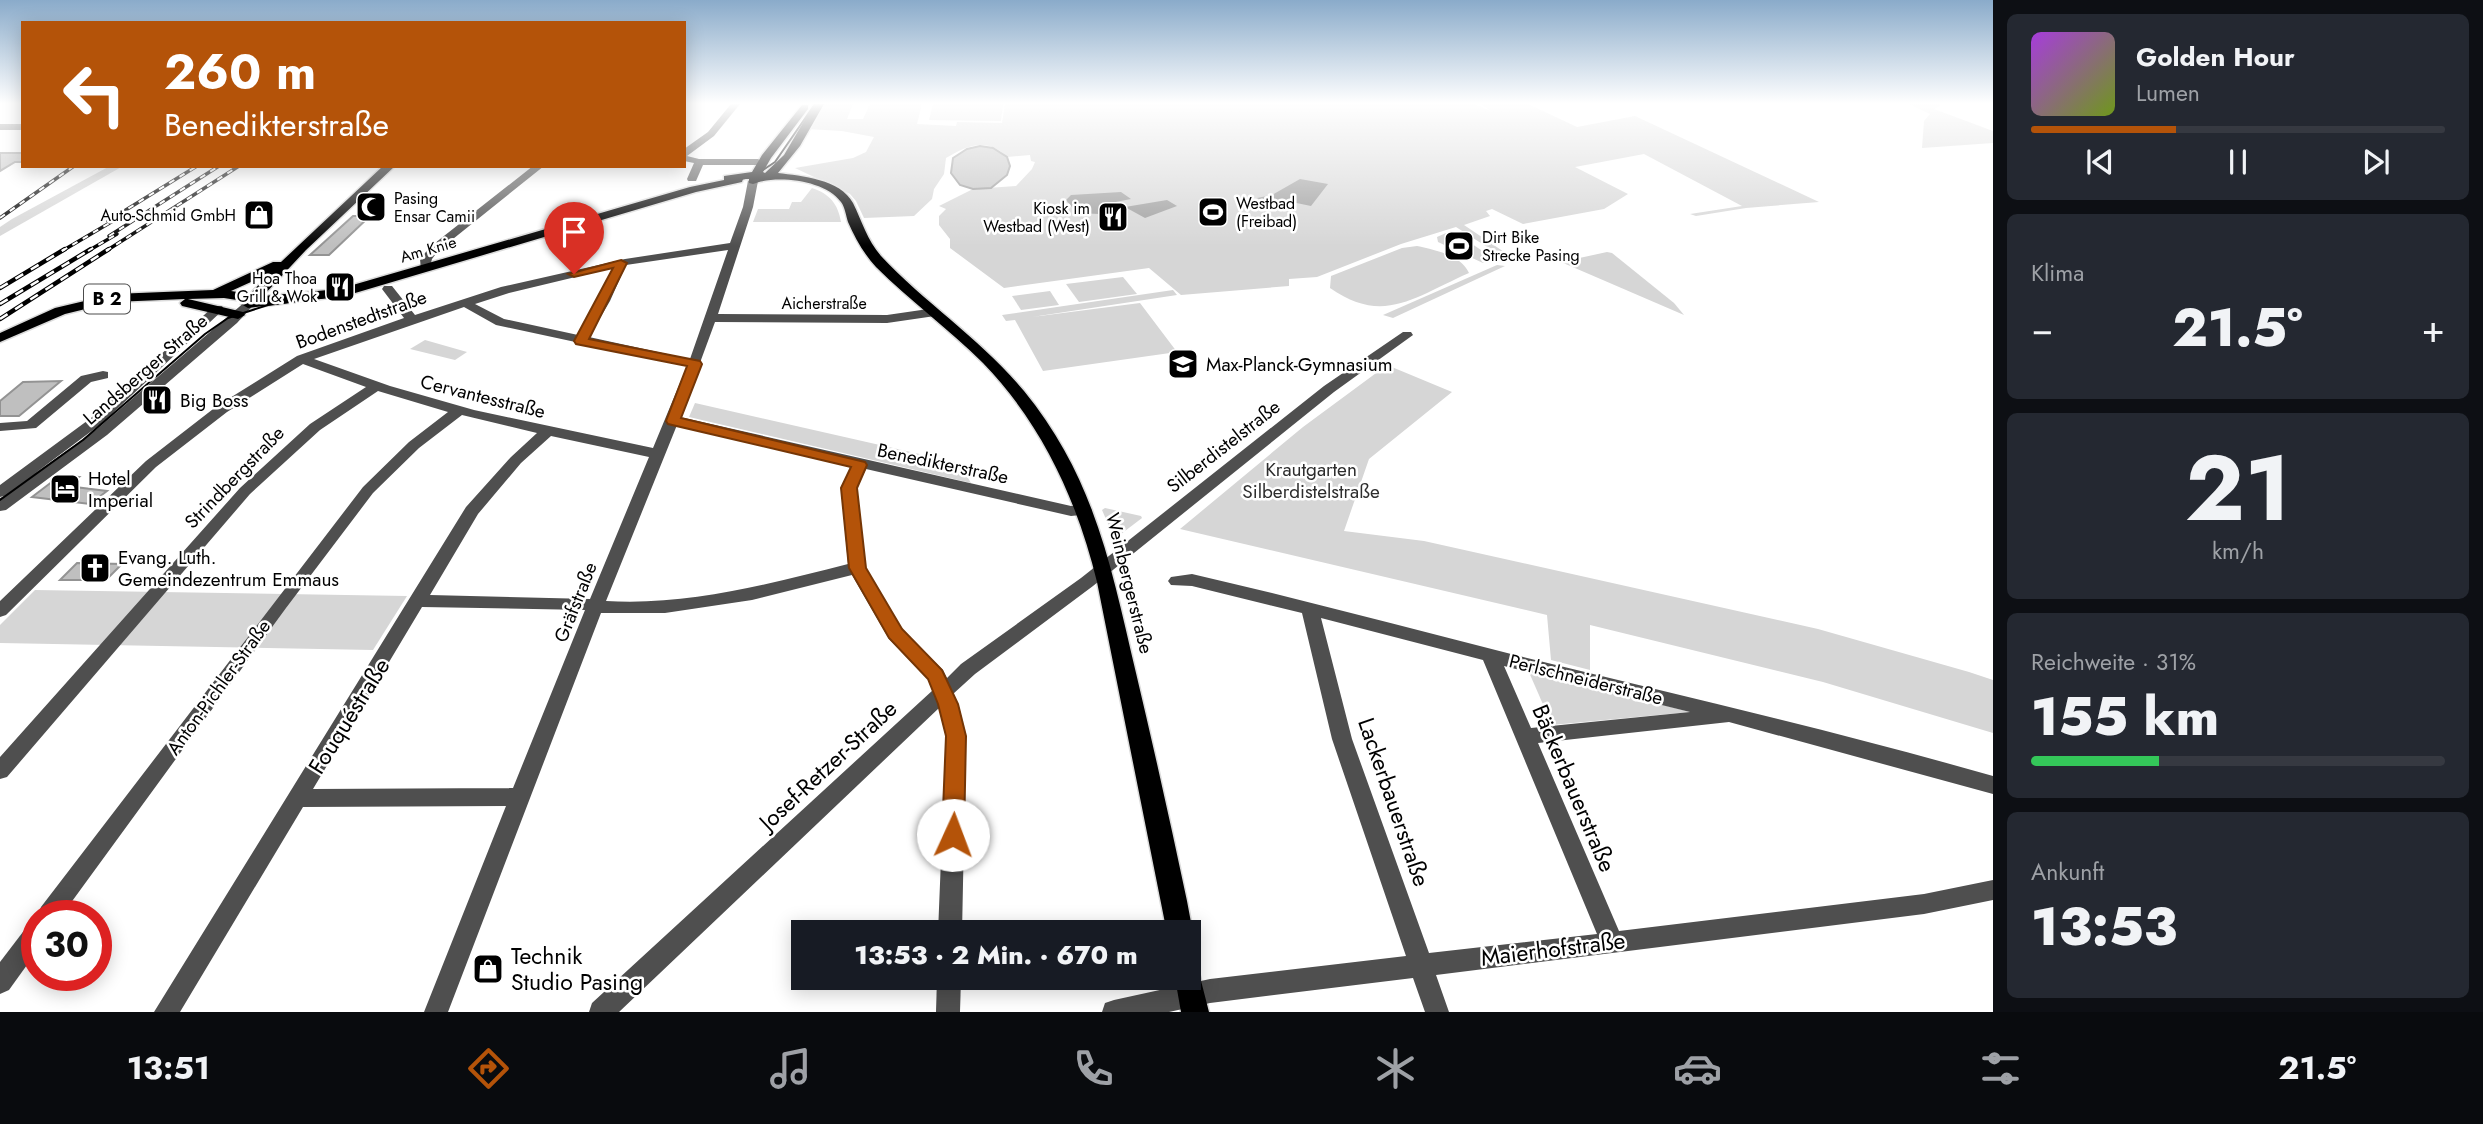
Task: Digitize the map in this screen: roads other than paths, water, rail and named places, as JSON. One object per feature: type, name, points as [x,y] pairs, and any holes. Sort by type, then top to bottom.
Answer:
[{"type":"main road","points":[[760,171],[774,151]]},
{"type":"main road","points":[[728,178],[781,164],[789,151]]},
{"type":"main road","points":[[781,164],[817,184]]},
{"type":"main road","name":"Landsberger Straße","points":[[218,309],[250,297],[388,168]]},
{"type":"main road","name":"Am Knie","points":[[707,187],[743,171],[760,171]]},
{"type":"main road","name":"Am Knie","points":[[250,297],[278,301],[333,295],[760,171]]},
{"type":"main road","name":"Weinbergerstraße","points":[[760,171],[817,184],[834,191],[845,200],[863,242],[880,263],[989,360],[1020,396],[1045,435],[1084,510],[1102,570],[1153,791],[1178,920]]},
{"type":"main road","name":"Landsberger Straße","points":[[250,297],[277,265],[302,247]]},
{"type":"main road","name":"B 2","points":[[0,338],[50,314],[94,302],[121,297],[202,295],[242,283],[277,265]]},
{"type":"main road","points":[[202,295],[250,297]]},
{"type":"main road","name":"B 2","points":[[0,347],[45,325],[89,311],[129,304],[184,303],[250,297]]},
{"type":"main road","points":[[184,303],[238,315]]},
{"type":"street","points":[[686,157],[699,162],[760,171]]},
{"type":"street","points":[[692,179],[699,162]]},
{"type":"street","points":[[425,268],[426,260],[434,250],[536,168]]},
{"type":"street","name":"Gräfstraße","points":[[748,207],[760,171]]},
{"type":"street","name":"Gräfstraße","points":[[436,1012],[595,607],[695,364],[760,171]]},
{"type":"street","name":"Bodenstedtstraße","points":[[0,611],[150,464],[222,409],[302,359],[463,302],[621,263],[735,246]]},
{"type":"street","points":[[581,341],[604,301],[621,263]]},
{"type":"street","name":"Am Knie","points":[[388,289],[412,320]]},
{"type":"street","name":"Landsberger Straße","points":[[0,506],[102,432],[238,315],[250,297]]},
{"type":"street","points":[[463,302],[500,322],[695,364]]},
{"type":"street","name":"Landsberger Straße","points":[[0,492],[96,421],[218,309]]},
{"type":"street","name":"Aicherstraße","points":[[712,318],[887,319],[935,312]]},
{"type":"street","name":"Silberdistelstraße","points":[[1102,570],[1329,389],[1407,335]]},
{"type":"street","name":"Cervantesstraße","points":[[302,359],[374,388],[458,411],[547,432],[660,453]]},
{"type":"street","points":[[0,426],[31,425],[86,379],[103,374]]},
{"type":"street","name":"Strindbergstraße","points":[[0,771],[245,491],[283,453],[315,427],[374,388]]},
{"type":"street","name":"Anton-Pichler-Straße","points":[[60,900],[368,490],[414,445],[458,411]]},
{"type":"street","name":"Benedikterstraße","points":[[673,421],[1071,511],[1084,510]]},
{"type":"street","name":"Fouquéstraße","points":[[166,1012],[472,512],[516,460],[547,432]]},
{"type":"street","points":[[860,465],[849,488],[857,568],[895,634],[936,675],[956,736],[950,920]]},
{"type":"street","points":[[418,601],[666,607],[752,594],[857,568]]},
{"type":"street","name":"Josef-Retzer-Straße","points":[[601,1012],[943,690],[1007,639],[1102,570]]},
{"type":"street","name":"Perlschneiderstraße","points":[[1177,581],[1192,580],[1309,607],[1490,655],[1847,743],[1993,785]]},
{"type":"street","name":"Lackerbauerstraße","points":[[1309,607],[1342,738],[1437,1012]]},
{"type":"street","name":"Bäckerbauerstraße","points":[[1490,655],[1612,942]]},
{"type":"street","points":[[1523,737],[1733,715]]},
{"type":"street","points":[[298,799],[520,797]]},
{"type":"street","name":"Maierhofstraße","points":[[1114,1012],[1192,993],[1747,927],[1923,904],[1993,890]]},
{"type":"street","points":[[0,982],[21,954]]},
{"type":"street","points":[[948,1012],[949,990]]},
{"type":"tram line","points":[[0,500],[83,440],[205,334],[228,318],[268,305],[334,296],[691,191],[754,176],[775,162],[782,151]]},
{"type":"railway","points":[[0,218],[71,168]]},
{"type":"railway","points":[[108,221],[194,168]]},
{"type":"railway","points":[[109,236],[216,168]]},
{"type":"railway","points":[[106,251],[236,168]]},
{"type":"railway","points":[[62,251],[118,218]]},
{"type":"railway","points":[[88,251],[117,234]]},
{"type":"railway","points":[[0,288],[65,249]]},
{"type":"railway","points":[[0,304],[91,249]]},
{"type":"railway","points":[[0,319],[109,249]]},
{"type":"place","name":"Pasing Ensar Camii","points":[[371,207]]},
{"type":"place","name":"Westbad (Freibad)","points":[[1213,212]]},
{"type":"place","name":"Auto-Schmid GmbH","points":[[259,215]]},
{"type":"place","name":"Kiosk im Westbad (West)","points":[[1113,217]]},
{"type":"place","name":"Dirt Bike Strecke Pasing","points":[[1459,246]]},
{"type":"place","name":"Hoa Thoa Grill & Wok","points":[[340,287]]},
{"type":"place","name":"Max-Planck-Gymnasium","points":[[1183,364]]},
{"type":"place","name":"Big Boss","points":[[157,400]]},
{"type":"place","name":"Hotel Imperial","points":[[65,489]]},
{"type":"place","name":"Evang. Luth. Gemeindezentrum Emmaus","points":[[95,568]]},
{"type":"place","name":"Technik Studio Pasing","points":[[488,969]]},
{"type":"park label","name":"Krautgarten Silberdistelstraße","points":[[1311,480]]}]
